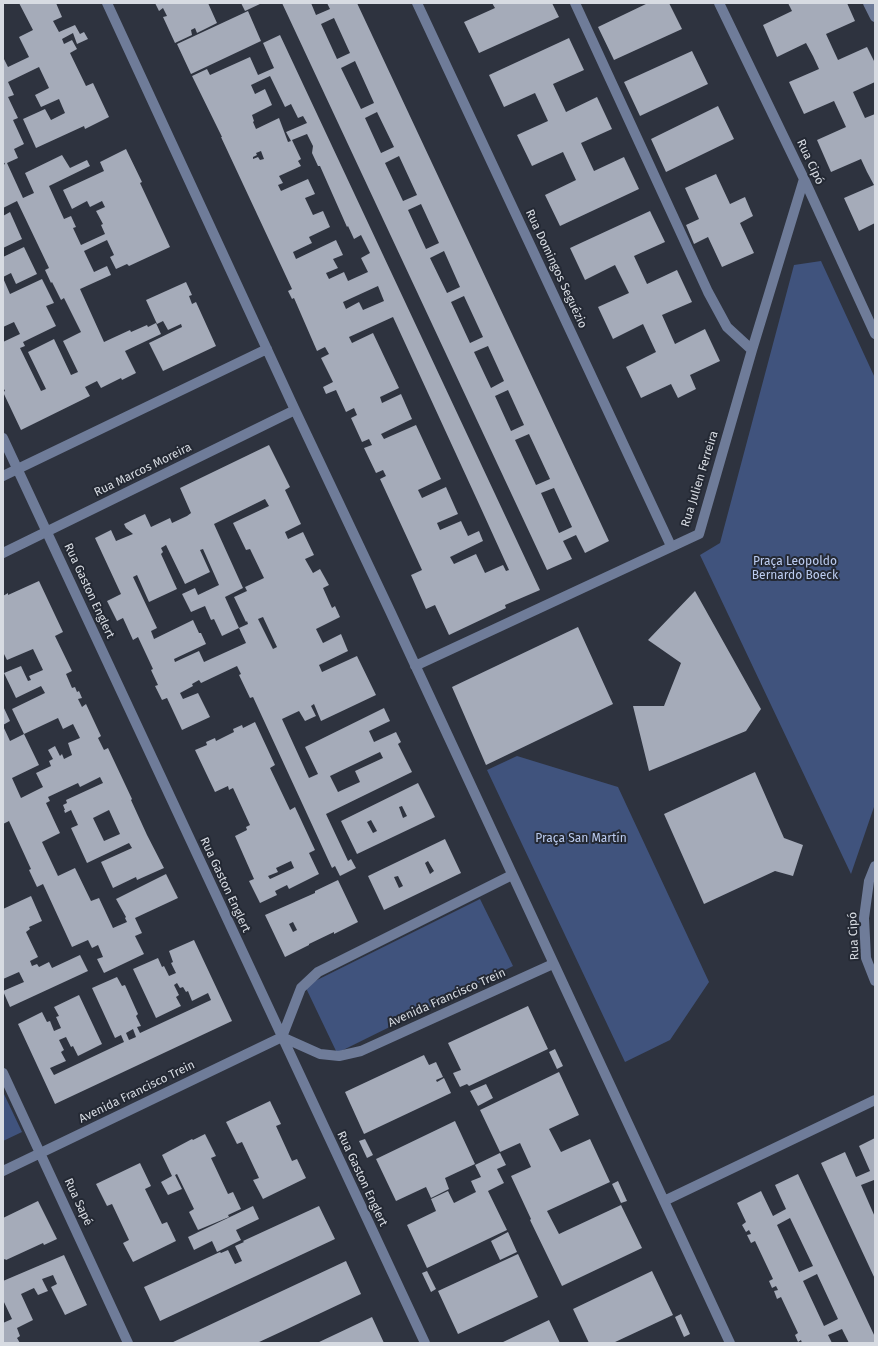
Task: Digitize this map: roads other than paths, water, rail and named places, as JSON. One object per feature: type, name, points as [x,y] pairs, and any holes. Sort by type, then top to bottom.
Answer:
[{"type":"street","points":[[107,3],[730,1343]]},
{"type":"street","name":"Rua Domingos Seguézio","points":[[417,3],[671,546]]},
{"type":"street","points":[[575,3],[708,292],[727,327],[752,350]]},
{"type":"street","name":"Rua Cipó","points":[[719,3],[804,179],[875,334]]},
{"type":"street","points":[[868,3],[875,17]]},
{"type":"street","name":"Rua Julien Ferreira","points":[[415,666],[699,534],[752,350],[804,179]]},
{"type":"street","points":[[3,476],[267,349]]},
{"type":"street","name":"Rua Marcos Moreira","points":[[3,553],[295,410]]},
{"type":"street","name":"Rua Gaston Englert","points":[[3,438],[425,1343]]},
{"type":"street","name":"Rua Cipó","points":[[875,866],[869,881],[864,918],[866,958],[875,981]]},
{"type":"street","points":[[282,1037],[301,988],[318,972],[512,875]]},
{"type":"street","name":"Avenida Francisco Trein","points":[[3,1171],[282,1037],[320,1054],[339,1056],[361,1051],[554,964]]},
{"type":"street","name":"Rua Sapé","points":[[3,1073],[128,1343]]},
{"type":"street","points":[[664,1201],[875,1100]]},
{"type":"park label","name":"Praça Leopoldo Bernardo Boeck","points":[[795,569]]},
{"type":"park label","name":"Praça San Martín","points":[[581,839]]}]
